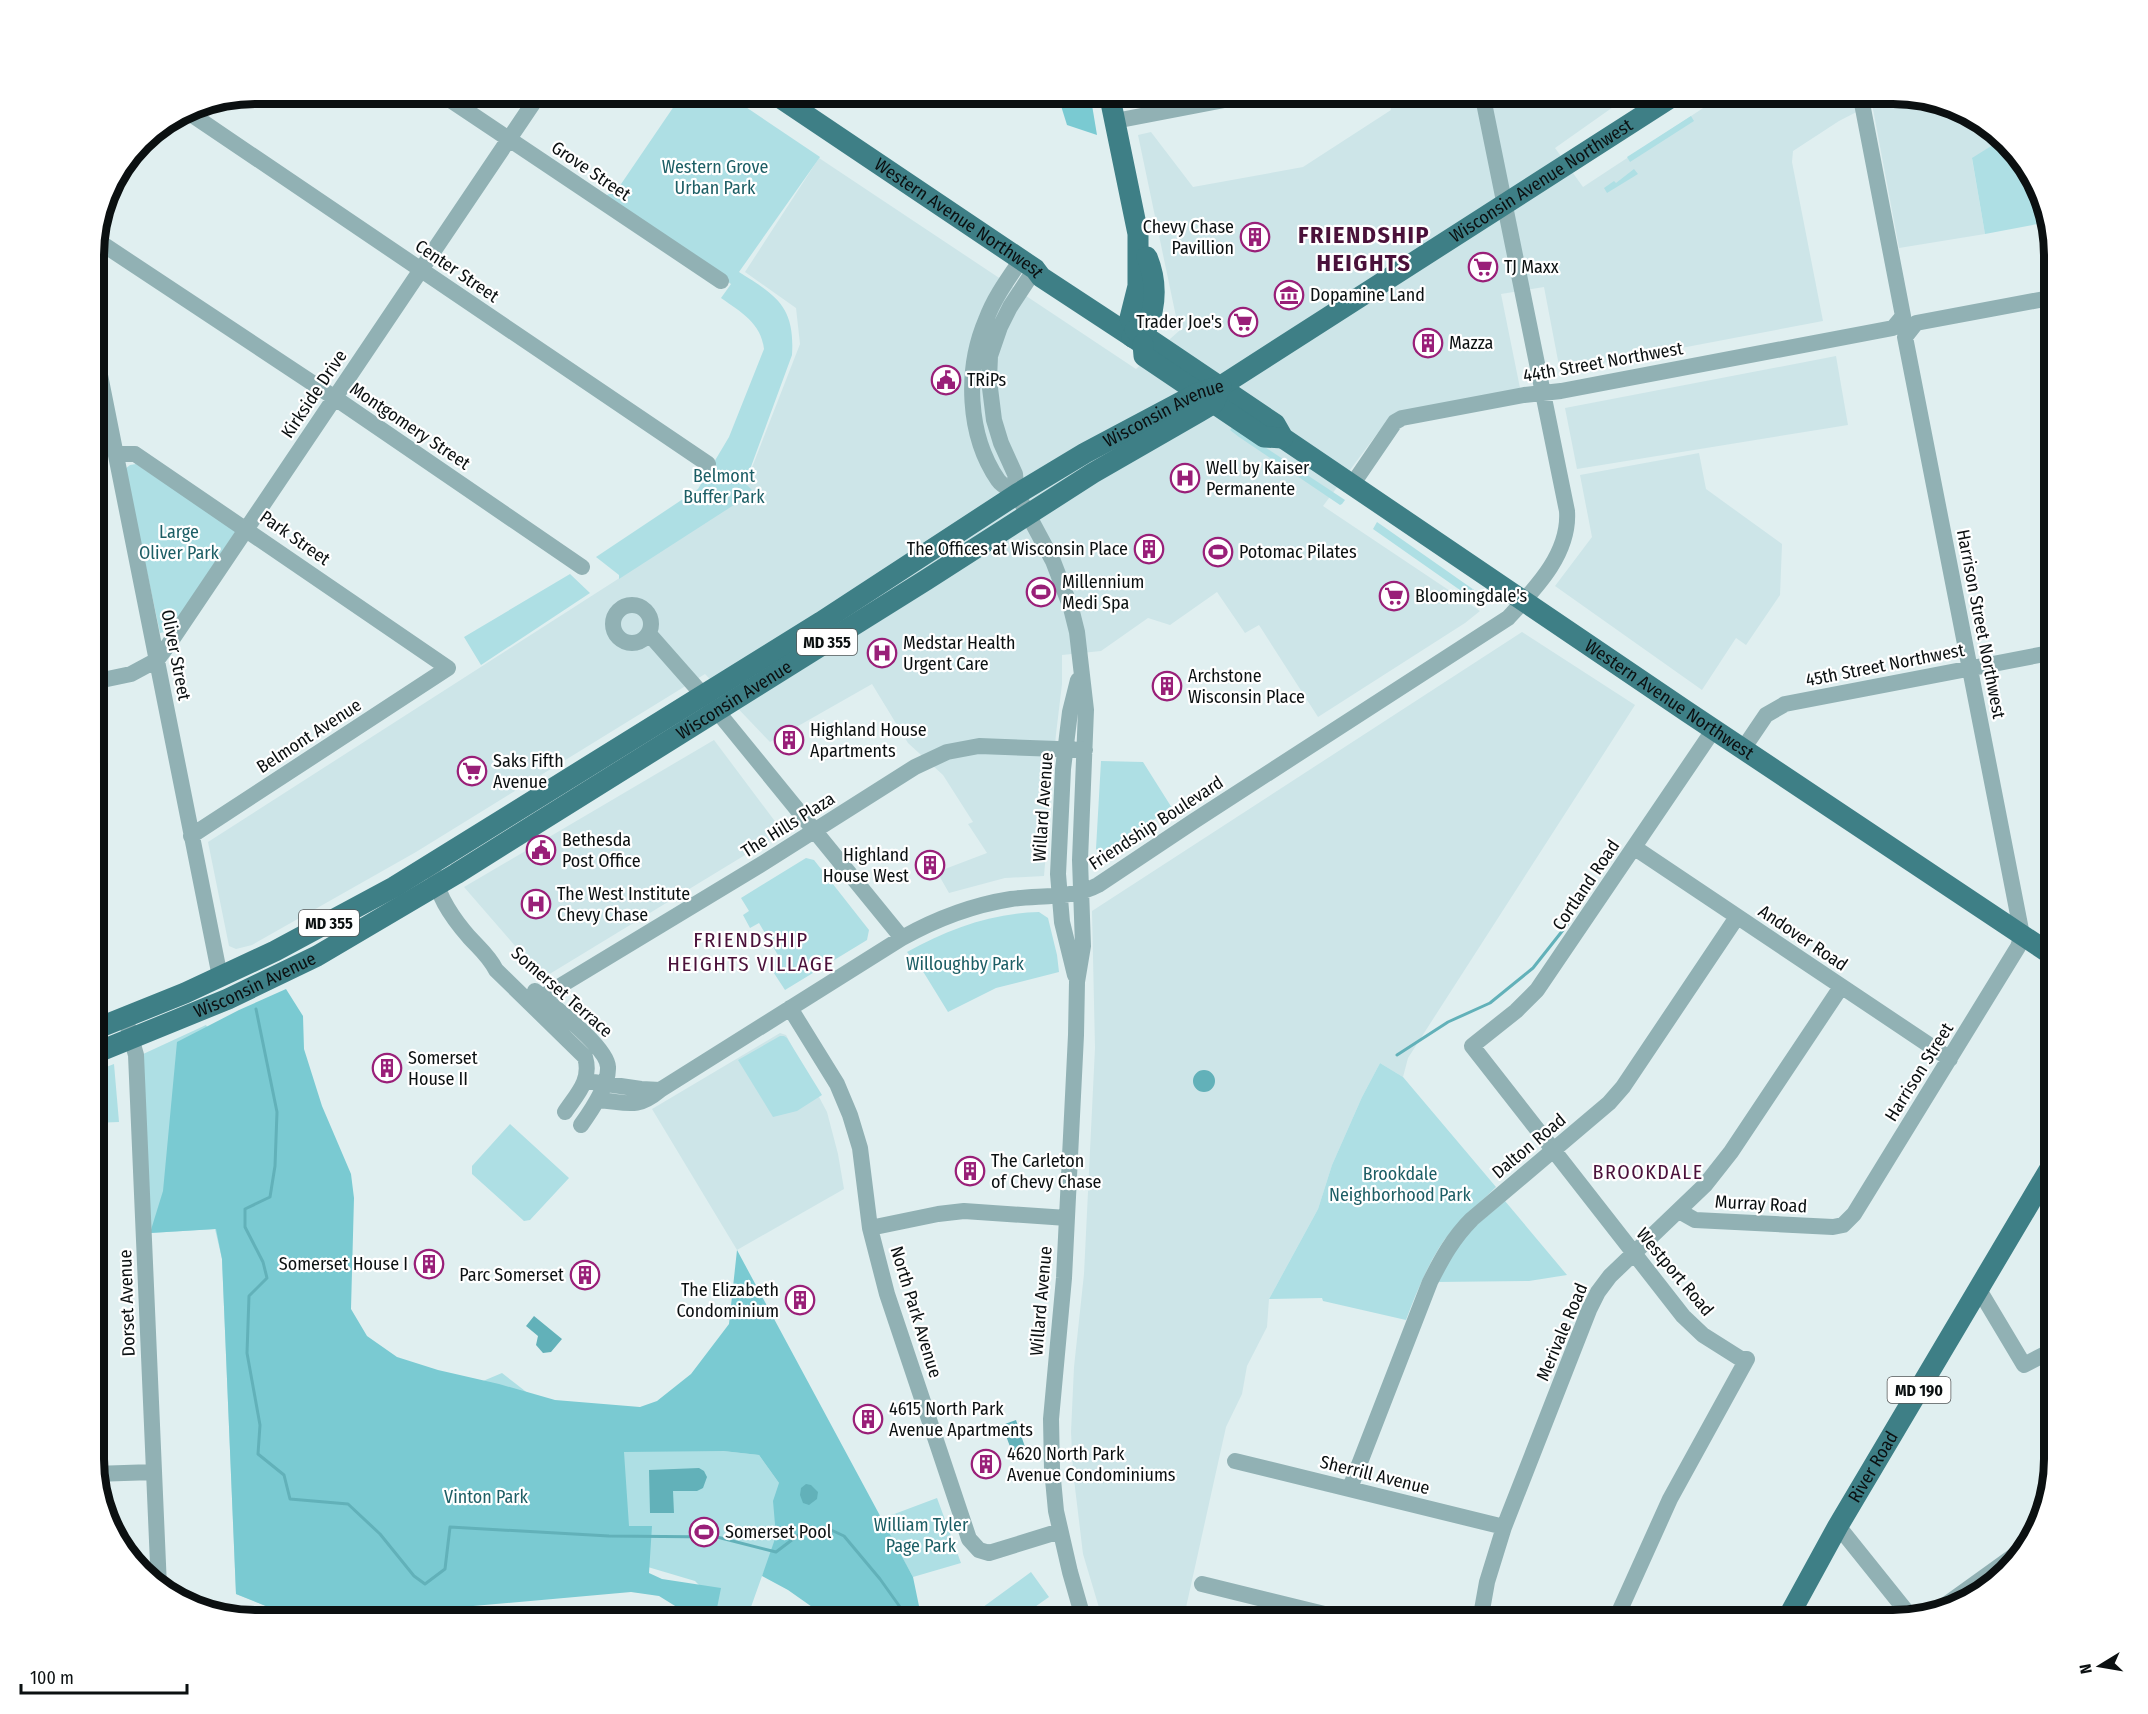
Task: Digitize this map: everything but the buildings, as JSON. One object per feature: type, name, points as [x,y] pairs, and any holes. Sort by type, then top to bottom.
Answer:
[{"type":"main road","name":"Western Avenue Northwest","points":[[789,104],[1028,265],[1041,277],[1137,337],[1152,341],[1170,353],[1211,394]]},
{"type":"main road","points":[[1111,104],[1138,234],[1149,262],[1155,304],[1170,353]]},
{"type":"main road","name":"Wisconsin Avenue Northwest","points":[[1211,394],[1660,104]]},
{"type":"main road","points":[[1138,234],[1139,277],[1137,295],[1130,318],[1137,337],[1147,328],[1155,304]]},
{"type":"main road","name":"Western Avenue Northwest","points":[[1137,337],[1144,356],[1211,394],[1275,423],[1283,438],[2044,950]]},
{"type":"main road","name":"Wisconsin Avenue","points":[[104,1050],[281,975],[436,886],[710,703],[821,621],[1017,494],[1077,457],[1211,394]]},
{"type":"main road","name":"Wisconsin Avenue","points":[[104,1026],[220,977],[313,932],[394,887],[1028,514],[1211,394]]},
{"type":"main road","name":"River Road","points":[[1792,1610],[1838,1526],[2044,1178]]},
{"type":"street","name":"Grove Street","points":[[456,104],[721,281]]},
{"type":"street","name":"Kirkside Drive","points":[[104,680],[130,674],[157,660],[533,104]]},
{"type":"street","points":[[1115,121],[1204,104]]},
{"type":"street","name":"Friendship Boulevard","points":[[586,1081],[601,1092],[636,1104],[648,1101],[660,1090],[790,1008],[902,938],[937,920],[1010,899],[1081,892],[1098,885],[1508,618],[1524,601],[1558,553],[1567,528],[1567,511],[1484,104]]},
{"type":"street","name":"Harrison Street Northwest","points":[[1862,104],[1905,337],[2022,935]]},
{"type":"street","name":"Center Street","points":[[194,116],[708,464]]},
{"type":"street","name":"Montgomery Street","points":[[104,245],[335,398],[582,567]]},
{"type":"street","points":[[1017,494],[1000,482],[981,444],[975,421],[974,369],[978,345],[994,302],[1028,265]]},
{"type":"street","points":[[1017,494],[1015,474],[997,432],[988,373],[990,356],[1000,327],[1028,265]]},
{"type":"street","name":"44th Street Northwest","points":[[1352,485],[1395,422],[1402,418],[1561,391],[1904,323],[2044,299]]},
{"type":"street","name":"Oliver Street","points":[[104,395],[220,977]]},
{"type":"street","points":[[981,444],[1006,456]]},
{"type":"street","name":"Park Street","points":[[116,454],[135,454],[247,528],[448,668]]},
{"type":"street","name":"Willard Avenue","points":[[1017,494],[1063,584],[1074,619],[1086,710],[1080,860],[1083,946],[1077,982],[1064,1286],[1051,1419],[1053,1490],[1060,1531],[1081,1610]]},
{"type":"street","points":[[650,635],[710,703],[902,938]]},
{"type":"street","name":"45th Street Northwest","points":[[1743,749],[1766,715],[1780,706],[2044,654]]},
{"type":"street","name":"Belmont Avenue","points":[[191,836],[448,668]]},
{"type":"street","name":"Willard Avenue","points":[[1077,982],[1062,922],[1058,874],[1070,712],[1080,671]]},
{"type":"street","name":"Cortland Road","points":[[1472,1046],[1538,990],[1714,729]]},
{"type":"street","name":"The Hills Plaza","points":[[537,1000],[815,831],[915,767],[947,752],[979,746],[1085,750]]},
{"type":"street","name":"Andover Road","points":[[1635,848],[1950,1059]]},
{"type":"street","name":"Somerset Terrace","points":[[433,862],[436,886],[469,937],[489,956],[496,970],[570,1021],[604,1055],[608,1066],[601,1092]]},
{"type":"street","name":"Dalton Road","points":[[1350,1488],[1442,1256],[1472,1219],[1592,1119],[1623,1087],[1737,917]]},
{"type":"street","name":"Harrison Street","points":[[1843,1225],[1854,1214],[1950,1059],[2016,950],[2022,935]]},
{"type":"street","name":"Merivale Road","points":[[1482,1610],[1487,1582],[1504,1527],[1598,1292],[1632,1254],[1705,1185],[1731,1152],[1841,987]]},
{"type":"street","name":"Somerset Terrace","points":[[537,1000],[585,1057],[588,1066],[586,1081]]},
{"type":"street","name":"North Park Avenue","points":[[790,1008],[837,1084],[850,1115],[860,1148],[870,1228],[887,1294],[969,1539],[979,1550],[989,1553],[1060,1531]]},
{"type":"street","name":"Dorset Avenue","points":[[125,1018],[133,1038],[136,1067],[159,1576]]},
{"type":"street","name":"Westport Road","points":[[1472,1046],[1632,1254],[1683,1316],[1703,1335],[1741,1359],[1747,1359],[1670,1499],[1620,1610]]},
{"type":"street","points":[[564,1112],[586,1081]]},
{"type":"street","points":[[581,1125],[601,1092]]},
{"type":"street","points":[[870,1228],[964,1211],[1067,1218]]},
{"type":"street","name":"Murray Road","points":[[1679,1211],[1695,1220],[1833,1227],[1843,1225]]},
{"type":"street","points":[[1978,1288],[2024,1365],[2044,1355]]},
{"type":"street","name":"Sherrill Avenue","points":[[1236,1461],[1504,1527]]},
{"type":"street","points":[[104,1474],[154,1472]]},
{"type":"street","points":[[1838,1526],[1905,1609]]},
{"type":"street","points":[[1958,1596],[2001,1565]]},
{"type":"street","points":[[1202,1584],[1308,1610]]},
{"type":"shaded area","points":[[1390,104],[1617,104],[1555,148],[1583,187],[1709,104],[1872,104],[1839,121],[1793,151],[1792,162],[1823,321],[1560,371],[1544,287],[1501,294],[1521,393],[1383,426],[1323,506],[1480,611],[1465,623],[1318,717],[1259,625],[1245,633],[1217,592],[1170,625],[1148,618],[1101,651],[1062,655],[1062,684],[1044,876],[1005,878],[949,893],[937,872],[987,853],[968,824],[973,822],[943,775],[908,743],[872,684],[770,742],[705,674],[416,852],[252,945],[236,949],[229,946],[208,842],[618,579],[742,493],[800,344],[796,308],[745,272],[819,158],[1136,369],[1179,331],[1138,135],[1151,132],[1193,187],[1303,167],[1391,110]]},
{"type":"shaded area","points":[[1872,104],[1904,104],[1942,111],[1969,124],[1996,144],[1972,159],[1985,234],[1899,248]]},
{"type":"shaded area","points":[[1836,356],[1848,425],[1577,469],[1565,408]]},
{"type":"shaded area","points":[[1699,453],[1706,489],[1782,544],[1780,595],[1746,645],[1736,638],[1702,690],[1555,586],[1592,537],[1580,475]]},
{"type":"shaded area","points":[[1522,632],[1635,705],[1408,1058],[1403,1077],[1380,1063],[1362,1097],[1332,1165],[1318,1209],[1269,1299],[1267,1327],[1247,1366],[1242,1394],[1226,1427],[1185,1610],[1100,1610],[1083,1554],[1073,1471],[1071,1432],[1074,1367],[1084,1274],[1095,1048],[1092,911]]},
{"type":"shaded area","points":[[714,740],[783,832],[543,978],[464,887]]},
{"type":"shaded area","points":[[780,1033],[786,1035],[827,1112],[844,1189],[737,1250],[652,1109]]},
{"type":"shaded area","points":[[1204,1070],[1212,1073],[1215,1081],[1212,1089],[1204,1092],[1196,1089],[1193,1081],[1196,1073]]},
{"type":"shaded area","points":[[534,1316],[562,1339],[551,1352],[543,1353],[536,1345],[538,1336],[526,1326]]},
{"type":"shaded area","points":[[1016,1420],[1025,1447],[1012,1452],[1002,1425]]},
{"type":"shaded area","points":[[699,1468],[707,1477],[703,1488],[697,1491],[673,1491],[674,1513],[650,1513],[649,1470]]},
{"type":"shaded area","points":[[806,1484],[811,1485],[818,1492],[817,1499],[809,1505],[803,1503],[800,1495],[801,1488]]},
{"type":"green space","name":"Western Grove Urban Park","points":[[676,104],[741,104],[820,157],[739,272],[764,288],[781,305],[787,314],[792,339],[792,355],[745,483],[754,492],[619,579],[619,575],[596,557],[698,489],[729,437],[764,349],[759,332],[749,319],[721,298],[731,284],[605,196],[617,190]]},
{"type":"green space","points":[[1060,104],[1092,104],[1097,135],[1067,125]]},
{"type":"green space","points":[[1691,116],[1694,121],[1630,162],[1627,157]]},
{"type":"green space","points":[[1995,143],[2013,162],[2024,179],[2037,206],[2041,223],[1985,234],[1972,158]]},
{"type":"green space","points":[[1634,169],[1638,174],[1607,193],[1604,188],[1614,181],[1616,183]]},
{"type":"green space","points":[[1233,426],[1345,500],[1340,505],[1239,437],[1230,430]]},
{"type":"green space","name":"Large Oliver Park","points":[[136,464],[236,531],[169,631],[160,633],[125,469]]},
{"type":"green space","points":[[1377,522],[1490,602],[1483,604],[1477,602],[1373,529]]},
{"type":"green space","points":[[570,574],[590,593],[481,665],[464,637]]},
{"type":"green space","points":[[1101,761],[1143,762],[1172,808],[1101,853],[1096,849]]},
{"type":"green space","points":[[806,858],[814,860],[869,930],[867,940],[785,990],[768,964],[779,957],[759,923],[750,928],[743,915],[749,911],[741,898]]},
{"type":"green space","name":"Willoughby Park","points":[[1039,912],[1048,918],[1059,972],[996,988],[948,1012],[924,973],[907,952],[938,936],[970,924],[1004,915]]},
{"type":"green space","points":[[286,989],[303,1016],[304,1049],[322,1106],[351,1174],[354,1198],[351,1309],[367,1336],[397,1357],[438,1370],[555,1400],[640,1407],[657,1401],[691,1374],[729,1324],[737,1250],[913,1577],[921,1610],[816,1610],[788,1590],[762,1576],[776,1536],[773,1501],[779,1483],[759,1455],[723,1451],[624,1452],[629,1526],[652,1526],[649,1573],[662,1579],[721,1588],[717,1610],[680,1610],[659,1596],[631,1592],[427,1610],[276,1610],[236,1594],[222,1259],[216,1229],[150,1233],[163,1191],[177,1042]]},
{"type":"green space","name":"Vinton Park","points":[[206,1025],[245,1087],[277,1248],[405,1414],[502,1373],[596,1446],[723,1451],[759,1455],[779,1483],[779,1538],[750,1610],[710,1610],[709,1595],[695,1581],[631,1562],[364,1610],[276,1610],[236,1594],[222,1259],[215,1229],[150,1233],[141,1055]]},
{"type":"green space","points":[[780,1036],[787,1038],[822,1095],[797,1111],[773,1117],[738,1060]]},
{"type":"green space","name":"Brookdale Neighborhood Park","points":[[1380,1063],[1403,1077],[1496,1187],[1445,1240],[1425,1275],[1406,1320],[1323,1301],[1322,1298],[1269,1299],[1318,1209],[1332,1165],[1362,1097]]},
{"type":"green space","points":[[114,1064],[119,1122],[104,1123],[104,1068]]},
{"type":"green space","points":[[510,1124],[569,1178],[530,1220],[524,1221],[472,1174],[472,1166]]},
{"type":"green space","name":"Brookdale Neighborhood Park","points":[[1505,1201],[1567,1275],[1529,1281],[1436,1282],[1466,1234]]},
{"type":"green space","name":"William Tyler Page Park","points":[[937,1498],[961,1563],[913,1577],[881,1519]]},
{"type":"green space","points":[[1031,1572],[1049,1597],[1031,1610],[979,1610]]},
{"type":"waterway","points":[[1397,1055],[1448,1022],[1490,1003],[1533,968],[1567,925],[1565,917]]},
{"type":"waterway","points":[[256,1009],[277,1112],[275,1166],[270,1197],[245,1209],[245,1227],[263,1262],[267,1278],[249,1296],[247,1353],[260,1425],[258,1454],[284,1475],[290,1499],[348,1504],[380,1534],[414,1576],[425,1584],[445,1569],[450,1527],[609,1536],[717,1537],[776,1552],[805,1530],[829,1529],[844,1536],[902,1610]]},
{"type":"place","name":"Chevy Chase Pavillion","points":[[1255,237]]},
{"type":"place","name":"TJ Maxx","points":[[1483,267]]},
{"type":"place","name":"Dopamine Land","points":[[1289,295]]},
{"type":"place","name":"Trader Joe's","points":[[1243,322]]},
{"type":"place","name":"Mazza","points":[[1428,343]]},
{"type":"place","name":"TRiPs","points":[[946,380]]},
{"type":"place","name":"Well by Kaiser Permanente","points":[[1185,478]]},
{"type":"place","name":"The Offices at Wisconsin Place","points":[[1149,549]]},
{"type":"place","name":"Potomac Pilates","points":[[1218,552]]},
{"type":"place","name":"Millennium Medi Spa","points":[[1041,592]]},
{"type":"place","name":"Bloomingdale's","points":[[1394,596]]},
{"type":"place","name":"Medstar Health Urgent Care","points":[[882,653]]},
{"type":"place","name":"Archstone Wisconsin Place","points":[[1167,686]]},
{"type":"place","name":"Highland House Apartments","points":[[789,740]]},
{"type":"place","name":"Saks Fifth Avenue","points":[[472,771]]},
{"type":"place","name":"Bethesda Post Office","points":[[541,850]]},
{"type":"place","name":"Highland House West","points":[[930,865]]},
{"type":"place","name":"The West Institute Chevy Chase","points":[[536,904]]},
{"type":"place","name":"Somerset House II","points":[[387,1068]]},
{"type":"place","name":"The Carleton of Chevy Chase","points":[[970,1171]]},
{"type":"place","name":"Somerset House I","points":[[429,1264]]},
{"type":"place","name":"Parc Somerset","points":[[585,1275]]},
{"type":"place","name":"The Elizabeth Condominium","points":[[800,1300]]},
{"type":"place","name":"4615 North Park Avenue Apartments","points":[[868,1419]]},
{"type":"place","name":"4620 North Park Avenue Condominiums","points":[[986,1464]]},
{"type":"place","name":"Somerset Pool","points":[[704,1532]]},
{"type":"district","name":"FRIENDSHIP HEIGHTS","points":[[1364,249]]},
{"type":"district","name":"FRIENDSHIP HEIGHTS VILLAGE","points":[[751,952]]},
{"type":"district","name":"BROOKDALE","points":[[1648,1172]]},
{"type":"park label","name":"Belmont Buffer Park","points":[[724,486]]}]
